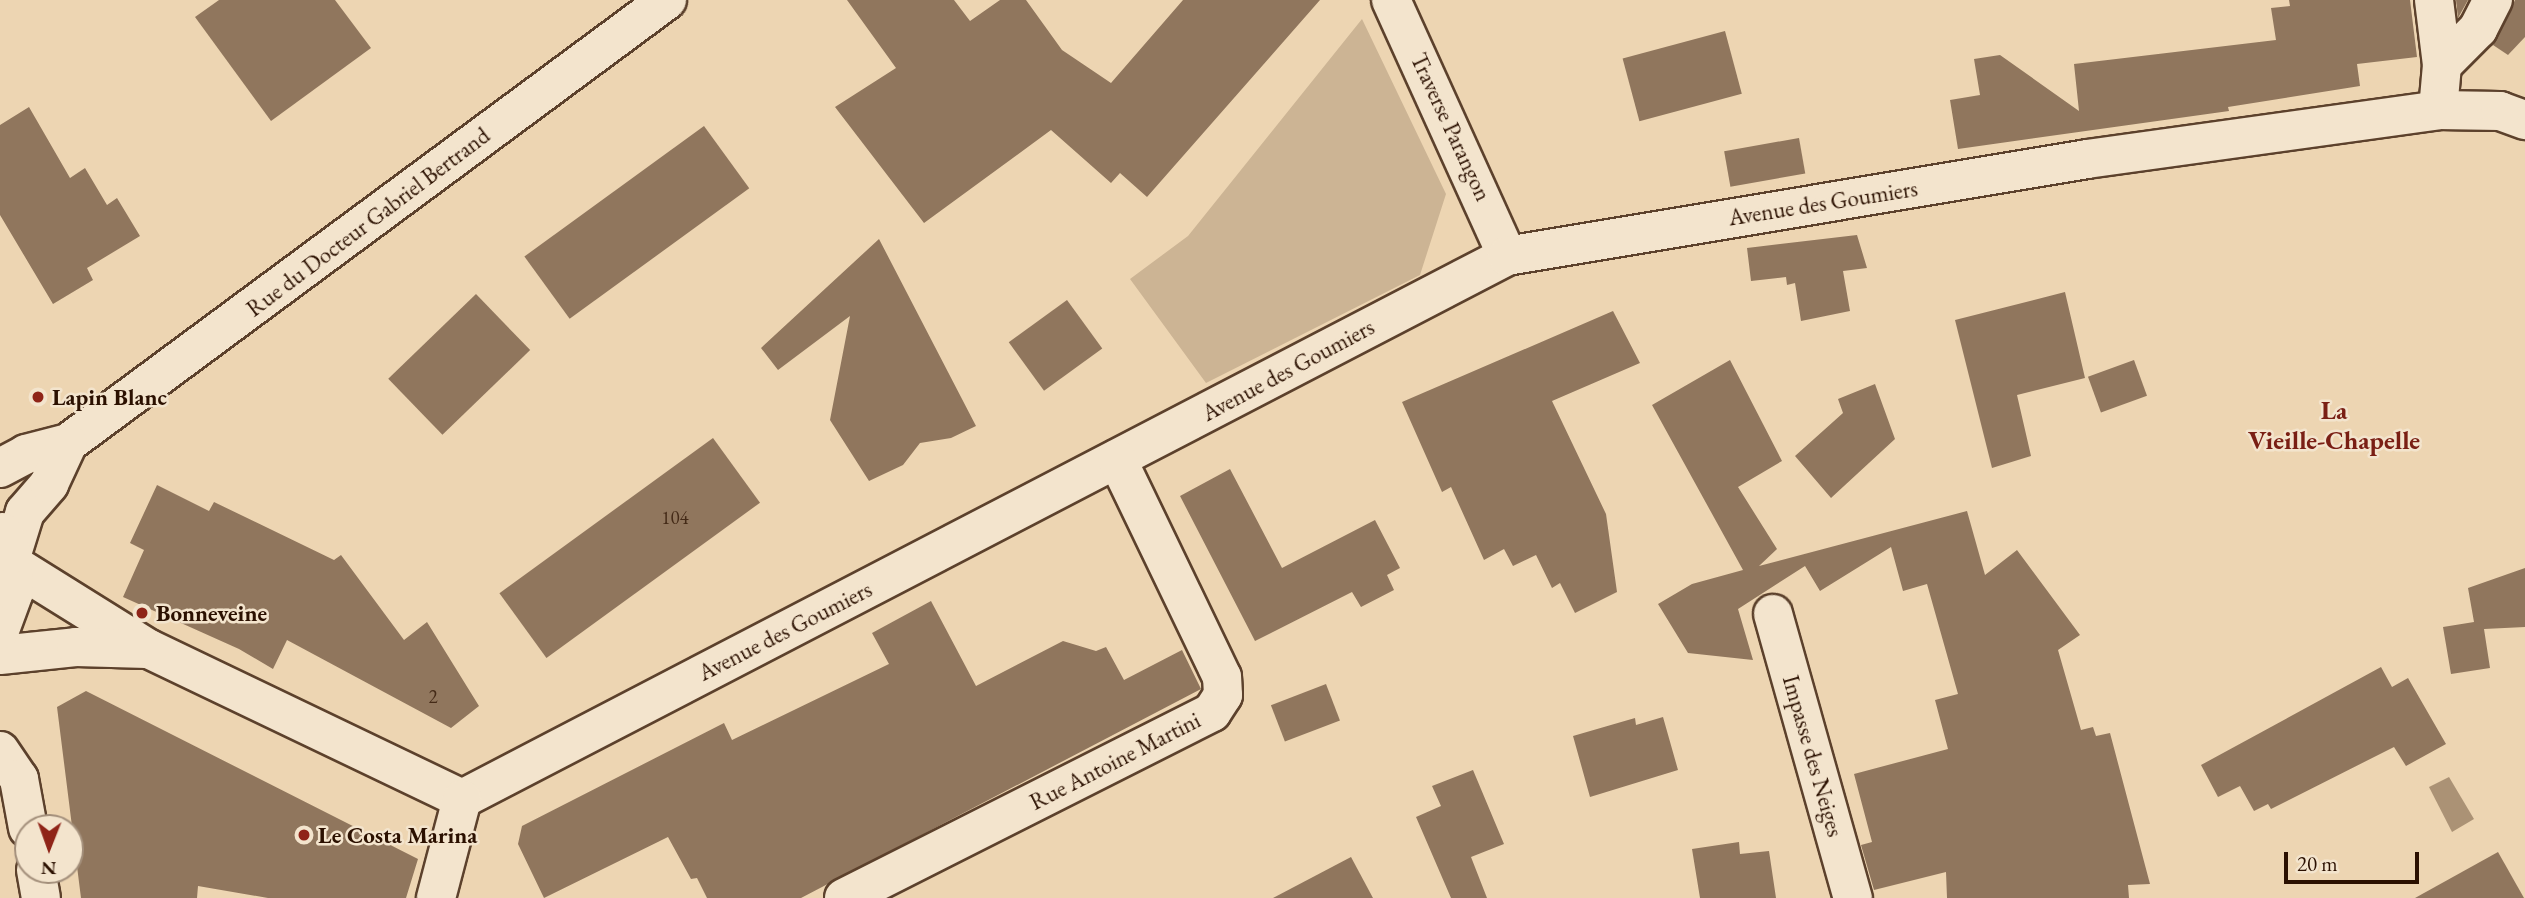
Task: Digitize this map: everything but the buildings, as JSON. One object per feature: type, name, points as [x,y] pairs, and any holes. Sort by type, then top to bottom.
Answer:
[{"type":"street","name":"Rue du Docteur Gabriel Bertrand","points":[[0,468],[26,454],[68,443],[667,0]]},
{"type":"street","name":"Traverse Parangon","points":[[1391,0],[1507,256]]},
{"type":"street","points":[[2434,0],[2442,65],[2438,110]]},
{"type":"street","points":[[2442,65],[2477,29],[2493,0]]},
{"type":"street","name":"Avenue des Goumiers","points":[[462,799],[1507,256],[2087,159],[2438,110],[2500,111],[2525,120]]},
{"type":"street","name":"Rue du Docteur Gabriel Bertrand","points":[[0,630],[14,592],[8,549],[25,512],[49,484],[68,443]]},
{"type":"street","name":"Rue Antoine Martini","points":[[844,898],[1212,712],[1223,695],[1222,677],[1117,459]]},
{"type":"street","points":[[8,549],[149,649],[462,799],[436,898]]},
{"type":"street","name":"Impasse des Neiges","points":[[1773,614],[1853,898]]},
{"type":"street","points":[[0,656],[76,648],[149,649]]},
{"type":"street","points":[[0,751],[19,779],[25,814]]},
{"type":"shaded area","points":[[1362,19],[1446,194],[1420,275],[1206,383],[1130,279],[1188,236]]},
{"type":"shaded area","points":[[2449,777],[2474,819],[2452,832],[2429,787]]},
{"type":"place","name":"Lapin Blanc","points":[[38,397]]},
{"type":"place","name":"Bonneveine","points":[[142,613]]},
{"type":"place","name":"Le Costa Marina","points":[[304,835]]},
{"type":"district","name":"La Vieille-Chapelle","points":[[2334,426]]}]
